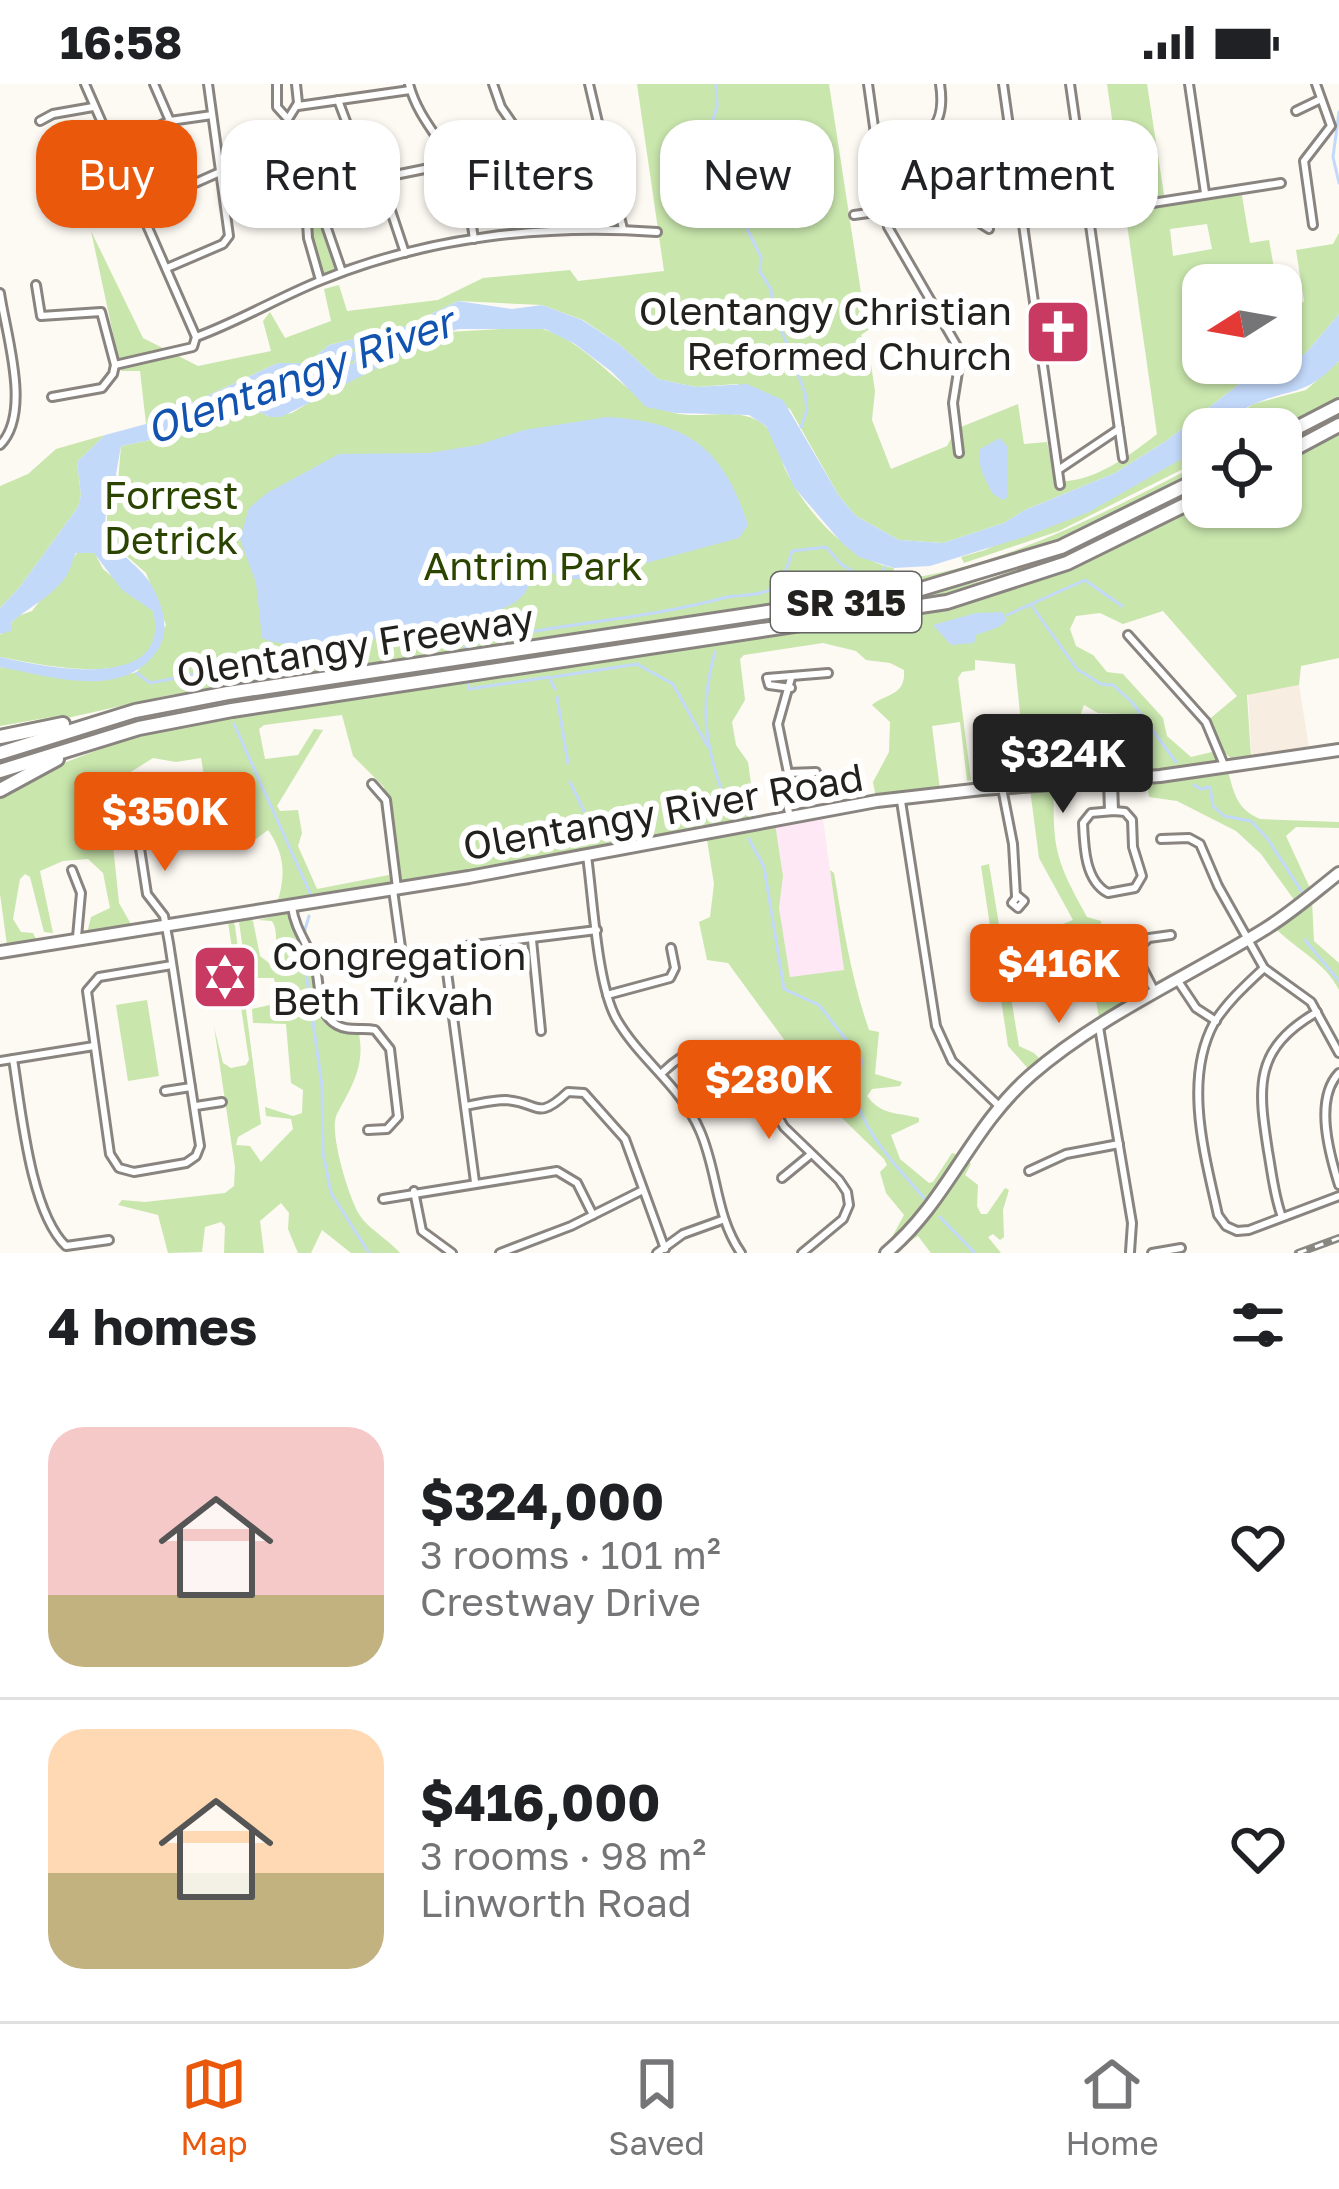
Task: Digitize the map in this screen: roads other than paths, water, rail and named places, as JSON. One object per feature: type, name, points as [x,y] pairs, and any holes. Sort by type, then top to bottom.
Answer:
[{"type":"highway","points":[[1302,425],[1339,406]]},
{"type":"highway","points":[[1302,445],[1339,425]]},
{"type":"highway","name":"Olentangy Freeway","points":[[0,753],[135,711],[228,693],[854,601],[965,579],[1061,547],[1182,487]]},
{"type":"highway","name":"Olentangy Freeway","points":[[0,772],[139,728],[232,710],[947,602],[1067,563],[1182,506]]},
{"type":"highway","points":[[0,737],[135,711]]},
{"type":"highway","points":[[0,790],[37,768],[139,728]]},
{"type":"main road","name":"Olentangy River Road","points":[[0,952],[395,890],[900,798],[1110,781],[1339,751]]},
{"type":"main road","points":[[890,1252],[935,1205],[970,1142],[1040,1067],[1155,992],[1247,940],[1337,877]]},
{"type":"street","points":[[85,84],[99,120]]},
{"type":"street","points":[[154,84],[170,120]]},
{"type":"street","points":[[166,269],[227,241],[208,84]]},
{"type":"street","points":[[277,84],[277,106],[288,119],[298,106],[296,84]]},
{"type":"street","points":[[494,84],[510,120]]},
{"type":"street","points":[[589,84],[598,120]]},
{"type":"street","points":[[868,84],[873,120]]},
{"type":"street","points":[[936,120],[940,84]]},
{"type":"street","points":[[1004,84],[1009,120]]},
{"type":"street","points":[[1070,84],[1075,120]]},
{"type":"street","points":[[1189,84],[1205,195]]},
{"type":"street","points":[[1313,225],[1304,160],[1335,116],[1316,84]]},
{"type":"street","points":[[298,106],[409,87],[424,121]]},
{"type":"street","points":[[1297,111],[1321,99]]},
{"type":"street","points":[[338,100],[346,120]]},
{"type":"street","points":[[42,120],[93,107]]},
{"type":"street","points":[[177,120],[212,115]]},
{"type":"street","points":[[197,182],[220,172]]},
{"type":"street","points":[[1158,202],[1281,183]]},
{"type":"street","points":[[854,215],[858,214]]},
{"type":"street","points":[[115,364],[193,347],[196,337],[148,228]]},
{"type":"street","points":[[307,228],[320,280]]},
{"type":"street","points":[[327,228],[342,272]]},
{"type":"street","points":[[397,228],[405,253]]},
{"type":"street","points":[[472,228],[474,239]]},
{"type":"street","points":[[890,228],[961,353],[953,399],[959,453]]},
{"type":"street","points":[[1024,228],[1060,485]]},
{"type":"street","points":[[1090,228],[1123,458]]},
{"type":"street","points":[[196,337],[320,280],[405,253],[543,231],[657,232]]},
{"type":"street","points":[[36,285],[43,316],[101,312],[115,364],[102,388],[52,397]]},
{"type":"street","points":[[0,293],[17,409],[12,430],[0,446]]},
{"type":"street","points":[[1058,470],[1119,429]]},
{"type":"street","points":[[1128,634],[1206,722],[1226,768]]},
{"type":"street","points":[[790,817],[788,773],[778,724],[790,683],[828,673]]},
{"type":"street","points":[[788,773],[816,772]]},
{"type":"street","points":[[1110,781],[1112,811]]},
{"type":"street","points":[[372,784],[386,800],[404,969],[400,983]]},
{"type":"street","points":[[1002,788],[1013,844],[1016,896]]},
{"type":"street","points":[[900,798],[936,1026],[952,1061],[1000,1106]]},
{"type":"street","points":[[151,803],[139,814],[137,829],[147,894],[166,926],[194,1106],[200,1147],[190,1161],[134,1172],[118,1168],[110,1154],[86,994],[90,984],[103,976],[172,965]]},
{"type":"street","points":[[1112,811],[1125,812],[1132,820],[1133,847],[1142,876],[1136,888],[1104,892],[1085,855],[1083,823],[1090,813],[1112,811]]},
{"type":"street","points":[[1162,839],[1189,838],[1200,844],[1264,968],[1304,995],[1339,1053]]},
{"type":"street","points":[[587,856],[607,994],[619,1024],[683,1097],[702,1134],[722,1220],[741,1253]]},
{"type":"street","points":[[72,870],[81,896],[78,940]]},
{"type":"street","points":[[292,907],[299,936],[313,958],[325,1014],[341,1028],[376,1030],[388,1045],[398,1117],[387,1130],[368,1130]]},
{"type":"street","points":[[476,1182],[446,976],[448,953],[458,947],[598,930]]},
{"type":"street","points":[[1155,992],[1140,963],[1140,946],[1149,938],[1171,935]]},
{"type":"street","points":[[532,940],[541,1031]]},
{"type":"street","points":[[607,994],[670,978],[675,968],[671,947]]},
{"type":"street","points":[[1264,968],[1216,1021],[1203,1053],[1198,1103],[1218,1215],[1233,1230],[1250,1230],[1339,1196]]},
{"type":"street","points":[[1178,979],[1196,1008],[1216,1021]]},
{"type":"street","points":[[1282,1217],[1260,1084],[1273,1050],[1317,1011]]},
{"type":"street","points":[[1099,1027],[1132,1223],[1130,1253]]},
{"type":"street","points":[[0,1061],[94,1046]]},
{"type":"street","points":[[663,1072],[688,1050],[731,1048],[750,1065],[784,1127],[844,1186],[849,1205],[839,1224],[802,1253]]},
{"type":"street","points":[[14,1059],[31,1170],[56,1234],[66,1246],[110,1240]]},
{"type":"street","points":[[1339,1073],[1329,1083],[1324,1102],[1339,1184]]},
{"type":"street","points":[[165,1091],[191,1087]]},
{"type":"street","points":[[465,1106],[507,1100],[534,1110],[547,1109],[568,1092],[580,1091],[625,1139],[661,1251],[683,1234],[722,1220]]},
{"type":"street","points":[[194,1106],[222,1102]]},
{"type":"street","points":[[1029,1172],[1066,1154],[1119,1144]]},
{"type":"street","points":[[782,1178],[810,1155]]},
{"type":"street","points":[[383,1198],[548,1171],[564,1173],[577,1183],[593,1215]]},
{"type":"street","points":[[500,1253],[643,1190]]},
{"type":"street","points":[[415,1191],[422,1231],[452,1253]]},
{"type":"street","points":[[1152,1253],[1181,1248]]},
{"type":"water","points":[[458,301],[512,309],[542,305],[582,320],[619,344],[658,379],[696,387],[747,384],[783,400],[839,496],[856,516],[899,540],[943,543],[1004,523],[1115,473],[1182,429],[1182,459],[1089,512],[1024,537],[930,566],[894,568],[859,557],[842,543],[794,487],[766,426],[749,415],[675,413],[646,407],[612,372],[545,329],[459,329],[281,417],[270,417],[241,403],[217,409],[210,432],[195,423],[165,437],[121,446],[116,474],[119,491],[107,510],[106,527],[110,540],[158,597],[164,620],[161,644],[142,666],[105,680],[62,679],[0,667],[0,657],[73,669],[125,665],[144,655],[154,637],[153,611],[122,590],[94,553],[76,553],[58,587],[11,623],[11,631],[0,634],[0,608],[78,507],[77,462],[105,435],[146,424],[278,363],[307,363],[329,345],[404,327]],"holes":[[[366,348],[353,364],[340,366],[268,403],[257,392],[261,383],[310,370],[347,349]]]},
{"type":"water","points":[[1339,314],[1339,361],[1308,386],[1254,404],[1208,408],[1239,384],[1302,384],[1302,355]]},
{"type":"water","points":[[607,417],[659,425],[698,443],[727,476],[738,498],[748,525],[739,538],[587,579],[562,579],[542,567],[514,603],[428,629],[349,642],[282,643],[262,638],[256,583],[240,539],[249,508],[267,493],[339,454],[429,453],[478,445],[524,430]]},
{"type":"water","points":[[1000,438],[1008,447],[1008,497],[1003,500],[993,494],[979,461],[980,449]]},
{"type":"water","points":[[1002,612],[1007,620],[976,635],[974,643],[951,645],[933,625],[976,613]]},
{"type":"waterway","points":[[716,84],[717,107],[708,135],[761,257],[760,272],[771,289],[773,307],[805,393],[807,410],[801,427]]},
{"type":"waterway","points":[[1339,112],[1333,157],[1339,183]]},
{"type":"waterway","name":"Olentangy River","points":[[251,390],[309,375],[373,348]]},
{"type":"waterway","points":[[464,652],[466,646],[498,638],[764,592],[782,578],[792,551],[826,547],[862,577],[881,574],[885,567]]},
{"type":"waterway","points":[[1007,615],[1085,580],[1122,606]]},
{"type":"waterway","points":[[1032,606],[1077,669],[1101,684],[1113,685],[1132,702],[1176,762]]},
{"type":"waterway","points":[[715,652],[706,717],[730,816]]},
{"type":"waterway","points":[[137,673],[150,683],[223,669],[322,659]]},
{"type":"waterway","points":[[553,677],[637,664],[673,684],[707,745]]},
{"type":"waterway","points":[[467,679],[469,689],[549,677],[555,689]]},
{"type":"waterway","points":[[557,697],[568,763]]},
{"type":"waterway","points":[[234,724],[311,895]]},
{"type":"waterway","points":[[570,782],[584,811]]},
{"type":"waterway","points":[[1194,785],[1210,787],[1213,806],[1224,816],[1251,821],[1302,892]]},
{"type":"waterway","points":[[749,839],[764,867],[784,989],[819,1005],[862,1060],[857,1093],[860,1111],[885,1152],[926,1200]]},
{"type":"waterway","points":[[304,933],[309,916]]},
{"type":"waterway","points":[[1305,940],[1339,981]]},
{"type":"waterway","points":[[302,944],[331,1193],[369,1253]]},
{"type":"waterway","points":[[940,1217],[975,1253]]},
{"type":"railway","points":[[1298,1253],[1339,1238]]},
{"type":"place","name":"Olentangy Christian Reformed Church","points":[[1058,332]]},
{"type":"place","name":"Congregation Beth Tikvah","points":[[225,977]]},
{"type":"park label","name":"Forrest Detrick","points":[[171,516]]},
{"type":"park label","name":"Antrim Park","points":[[533,565]]}]
